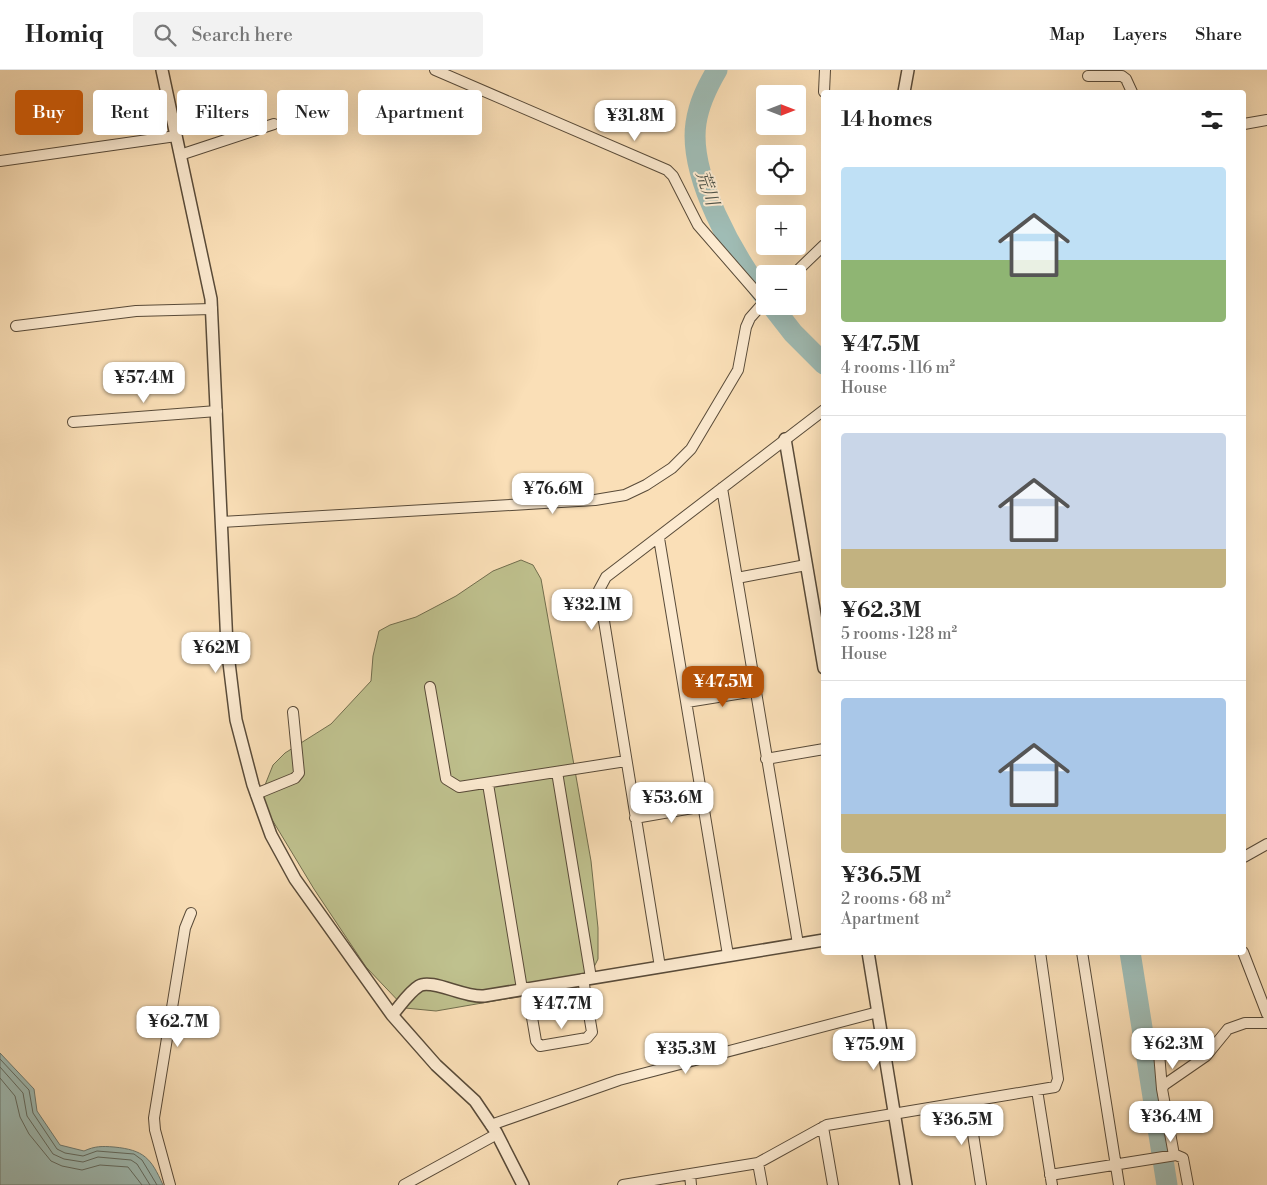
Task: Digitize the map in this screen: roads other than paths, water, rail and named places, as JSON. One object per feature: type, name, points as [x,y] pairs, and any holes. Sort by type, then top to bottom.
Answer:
[{"type":"street","points":[[162,70],[202,251],[212,309],[221,522],[231,690],[236,720],[256,794],[271,835],[295,879],[392,1015],[436,1065],[475,1101],[494,1130],[523,1185]]},
{"type":"street","points":[[435,70],[667,170],[673,176],[698,225],[756,291]]},
{"type":"street","points":[[824,70],[824,90]]},
{"type":"street","points":[[904,90],[908,70]]},
{"type":"street","points":[[1088,76],[1122,76],[1126,79],[1131,90]]},
{"type":"street","points":[[1246,124],[1267,120]]},
{"type":"street","points":[[180,155],[274,124]]},
{"type":"street","points":[[0,161],[176,136]]},
{"type":"street","points":[[803,265],[821,248]]},
{"type":"street","points":[[16,326],[136,312],[212,309]]},
{"type":"street","points":[[221,522],[595,500],[625,494],[665,473],[691,449],[738,370],[746,326],[756,313]]},
{"type":"street","points":[[73,422],[217,411]]},
{"type":"street","points":[[660,967],[599,590],[606,577],[821,412]]},
{"type":"street","points":[[785,439],[821,641]]},
{"type":"street","points":[[722,488],[798,944]]},
{"type":"street","points":[[659,538],[728,955]]},
{"type":"street","points":[[737,578],[806,565]]},
{"type":"street","points":[[430,687],[447,781],[459,787],[626,761]]},
{"type":"street","points":[[686,702],[755,690]]},
{"type":"street","points":[[256,794],[294,778],[299,773],[293,712]]},
{"type":"street","points":[[766,759],[821,750]]},
{"type":"street","points":[[488,784],[524,988],[536,1041],[540,1046],[587,1038],[592,1032],[587,979],[557,772]]},
{"type":"street","points":[[635,818],[704,806]]},
{"type":"street","points":[[1246,856],[1267,844]]},
{"type":"street","points":[[170,1185],[154,1130],[154,1118],[185,928],[191,913]]},
{"type":"street","points":[[392,1015],[419,986],[426,983],[470,997],[821,940]]},
{"type":"street","points":[[868,955],[906,1185]]},
{"type":"street","points":[[623,1185],[691,1180],[758,1163],[823,1127],[1055,1087],[1058,1078],[1040,955]]},
{"type":"street","points":[[1082,955],[1119,1185]]},
{"type":"street","points":[[1244,955],[1267,1014]]},
{"type":"street","points":[[404,1185],[494,1130],[619,1080],[878,1012]]},
{"type":"street","points":[[1162,1089],[1166,1083],[1206,1056],[1228,1029],[1245,1023],[1267,1023]]},
{"type":"street","points":[[1158,1053],[1162,1089],[1174,1155]]},
{"type":"street","points":[[1037,1090],[1051,1180],[1116,1164],[1174,1155],[1183,1158],[1188,1185]]},
{"type":"street","points":[[968,1102],[981,1185]]},
{"type":"street","points":[[823,1127],[833,1185]]},
{"type":"street","points":[[758,1163],[762,1185]]},
{"type":"water","points":[[0,1053],[34,1089],[37,1111],[60,1145],[84,1151],[102,1147],[133,1150],[140,1153],[150,1162],[163,1185],[0,1185]]},
{"type":"waterway","name":"荒川","points":[[717,70],[704,95],[697,116],[695,144],[699,167],[706,191],[727,238],[756,284]]},
{"type":"waterway","name":"荒川","points":[[779,315],[793,333],[821,361]]},
{"type":"waterway","name":"荒川","points":[[1130,955],[1167,1185]]}]
